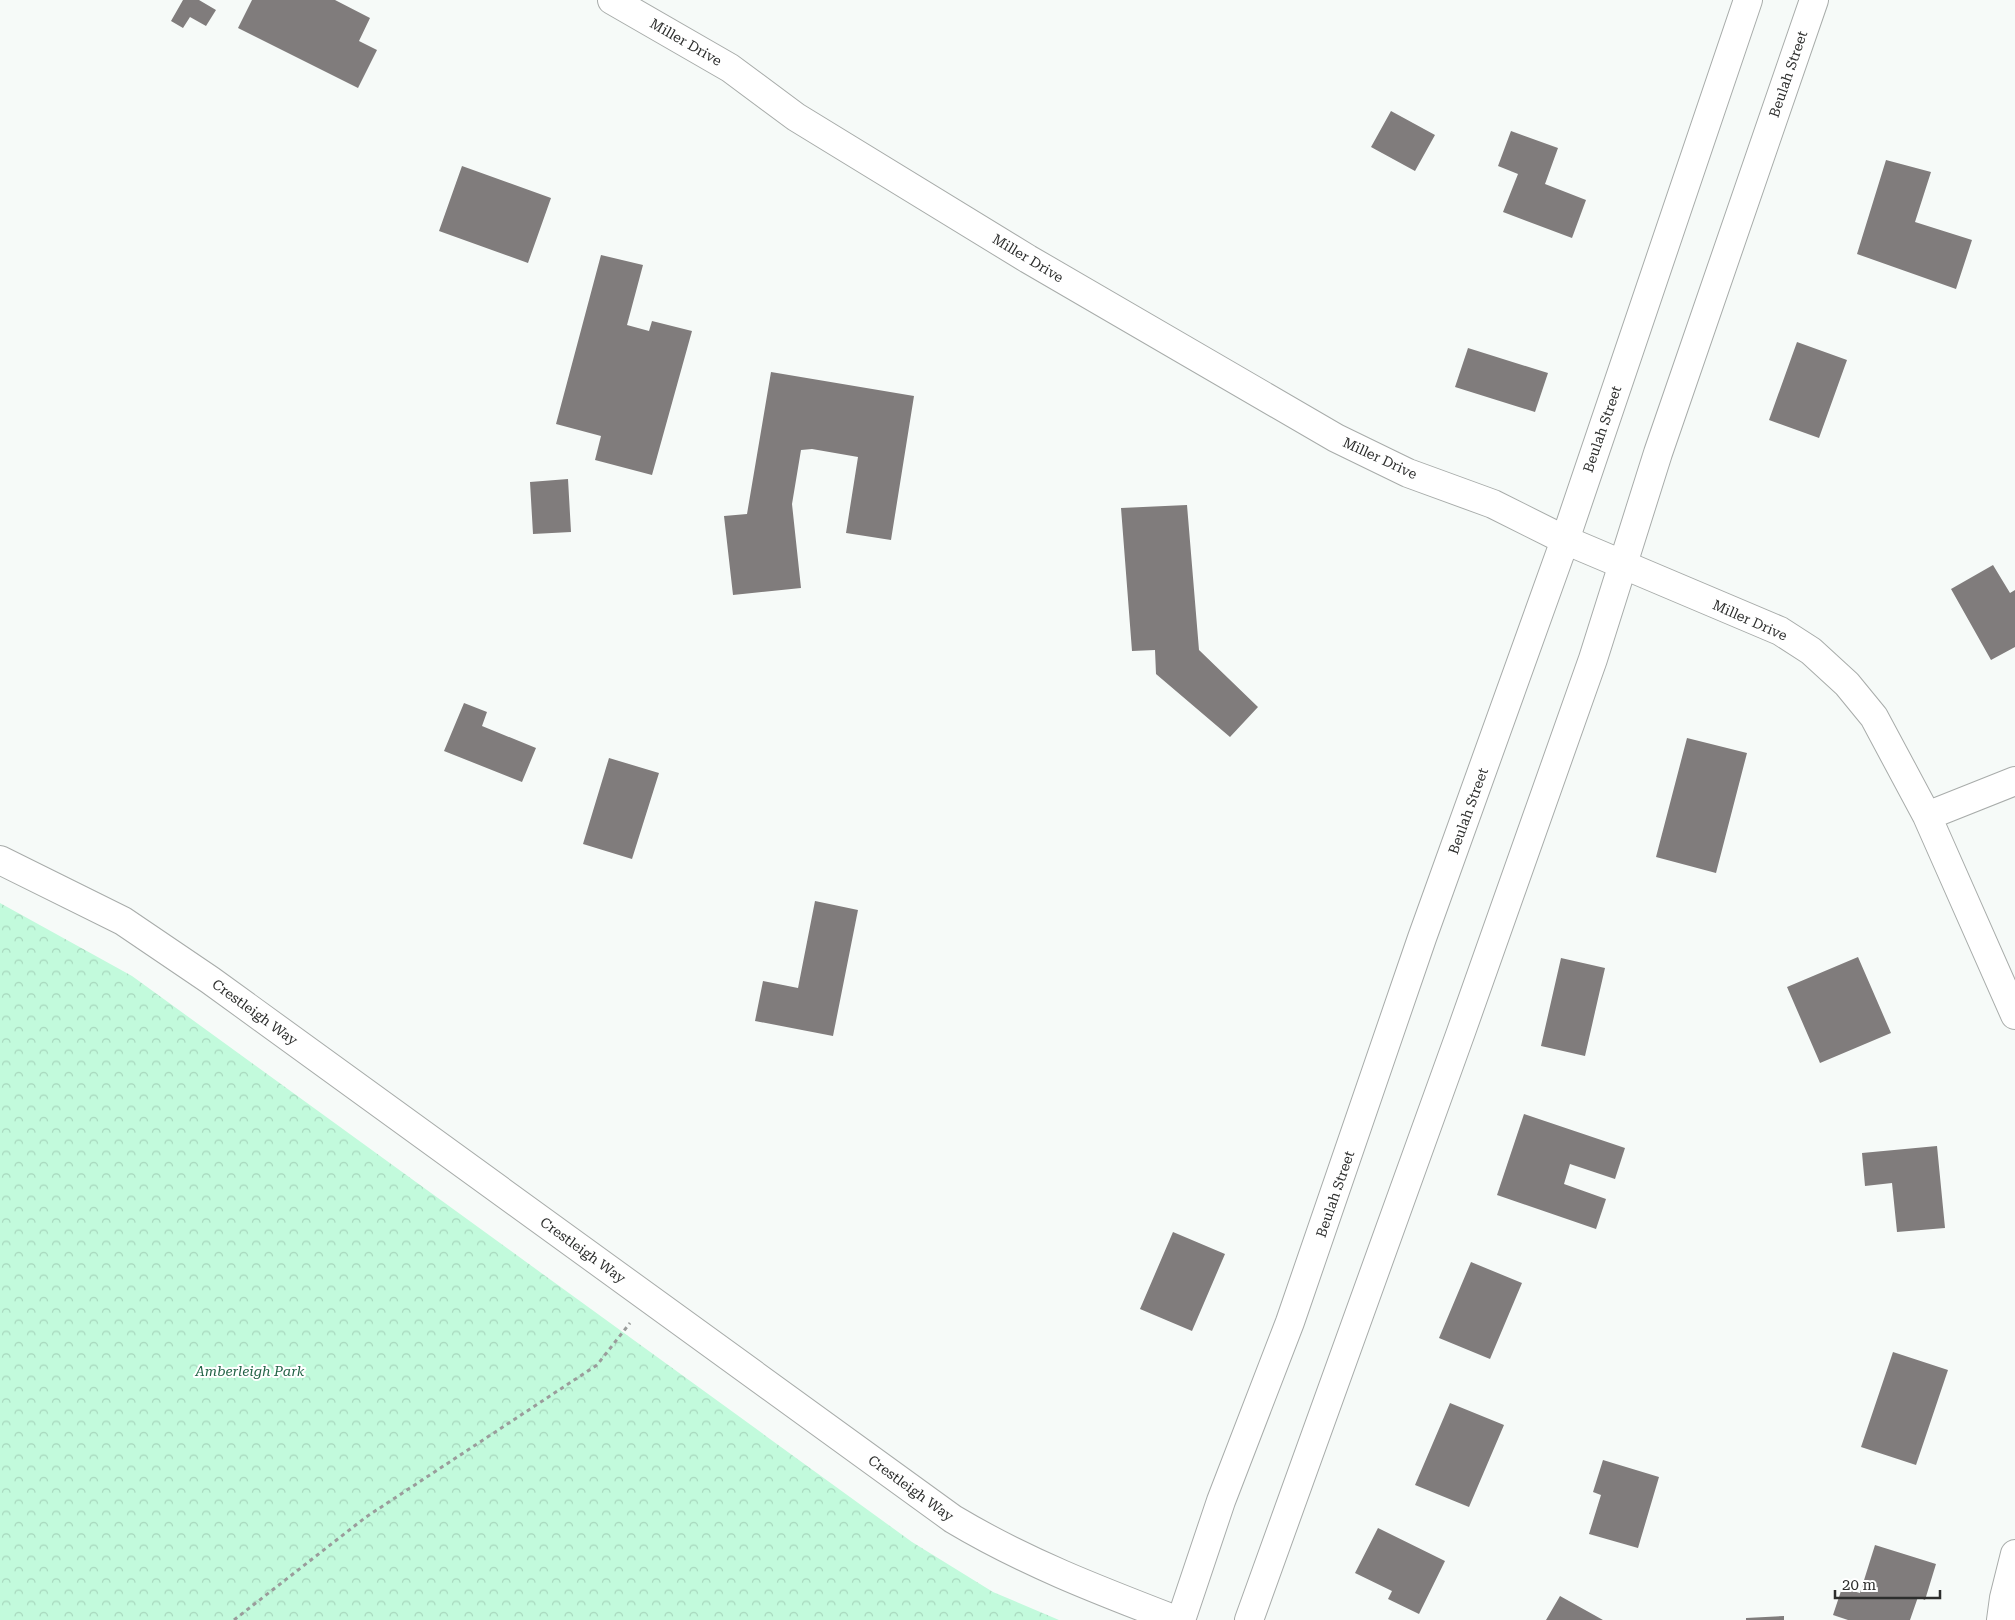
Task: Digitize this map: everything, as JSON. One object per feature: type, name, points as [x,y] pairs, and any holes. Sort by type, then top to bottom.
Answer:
[{"type":"main road","name":"Miller Drive","points":[[612,0],[730,68],[796,117],[1028,259],[1336,438],[1408,473],[1493,504],[1565,540],[1780,631],[1811,651],[1847,684],[1874,717],[1927,816],[2015,1016]]},
{"type":"main road","name":"Beulah Street","points":[[1181,1620],[1221,1501],[1290,1322],[1422,938],[1565,540],[1748,0]]},
{"type":"main road","name":"Beulah Street","points":[[1249,1620],[1593,659],[1661,444],[1814,0]]},
{"type":"main road","points":[[1927,816],[2015,781]]},
{"type":"main road","name":"Crestleigh Way","points":[[0,860],[123,920],[210,980],[952,1519],[996,1545],[1076,1581],[1176,1620]]},
{"type":"main road","points":[[2001,1620],[2004,1598],[2015,1554]]},
{"type":"path","points":[[234,1620],[366,1516],[597,1365],[648,1298]]},
{"type":"green space","name":"Amberleigh Park","points":[[0,903],[132,976],[912,1542],[993,1592],[1059,1620],[0,1620]]},
{"type":"building","points":[[183,0],[199,0],[216,10],[206,26],[190,17],[183,28],[171,21]]},
{"type":"building","points":[[252,0],[335,0],[370,18],[359,41],[377,50],[358,88],[238,28]]},
{"type":"building","points":[[1391,111],[1435,135],[1415,171],[1371,147]]},
{"type":"building","points":[[1511,131],[1558,148],[1545,184],[1586,200],[1572,238],[1503,212],[1518,174],[1498,166]]},
{"type":"building","points":[[1886,160],[1931,172],[1915,222],[1972,240],[1956,289],[1857,254]]},
{"type":"building","points":[[462,166],[551,198],[528,263],[439,231]]},
{"type":"building","points":[[601,255],[643,265],[627,325],[649,331],[652,321],[692,331],[652,475],[595,460],[601,436],[556,424]]},
{"type":"building","points":[[1797,342],[1847,360],[1819,438],[1769,420]]},
{"type":"building","points":[[1468,348],[1548,373],[1535,412],[1455,387]]},
{"type":"building","points":[[771,372],[914,396],[891,540],[846,533],[858,457],[812,449],[801,450],[792,504],[801,588],[733,595],[724,516],[747,514]]},
{"type":"building","points":[[568,479],[571,532],[533,534],[530,482]]},
{"type":"building","points":[[1187,505],[1199,650],[1258,707],[1230,737],[1156,674],[1155,650],[1132,651],[1121,508]]},
{"type":"building","points":[[1993,565],[2010,593],[2015,590],[2015,647],[1991,660],[1951,589]]},
{"type":"building","points":[[464,703],[487,712],[482,726],[536,748],[522,782],[444,751]]},
{"type":"building","points":[[1687,738],[1747,753],[1716,873],[1656,857]]},
{"type":"building","points":[[609,758],[659,773],[632,859],[583,844]]},
{"type":"building","points":[[815,901],[858,910],[833,1036],[755,1021],[763,981],[798,988]]},
{"type":"building","points":[[1858,957],[1891,1033],[1820,1063],[1787,987]]},
{"type":"building","points":[[1561,958],[1605,968],[1585,1056],[1541,1046]]},
{"type":"building","points":[[1524,1114],[1625,1148],[1615,1179],[1570,1164],[1564,1184],[1606,1199],[1596,1229],[1497,1195]]},
{"type":"building","points":[[1937,1146],[1945,1228],[1897,1232],[1892,1183],[1865,1186],[1862,1153]]},
{"type":"building","points":[[1173,1232],[1225,1254],[1192,1331],[1140,1309]]},
{"type":"building","points":[[1471,1262],[1522,1283],[1490,1359],[1439,1338]]},
{"type":"building","points":[[1893,1352],[1948,1370],[1916,1465],[1861,1447]]},
{"type":"building","points":[[1450,1403],[1504,1425],[1469,1507],[1415,1485]]},
{"type":"building","points":[[1603,1460],[1659,1477],[1638,1548],[1589,1534],[1601,1495],[1593,1492]]},
{"type":"building","points":[[1378,1528],[1445,1561],[1419,1614],[1388,1599],[1392,1591],[1355,1573]]},
{"type":"building","points":[[1875,1545],[1936,1564],[1925,1600],[1918,1597],[1910,1620],[1848,1620],[1833,1615],[1842,1588],[1860,1593]]},
{"type":"building","points":[[1560,1596],[1603,1620],[1546,1620]]},
{"type":"building","points":[[1784,1616],[1784,1620],[1746,1620],[1746,1618]]}]
